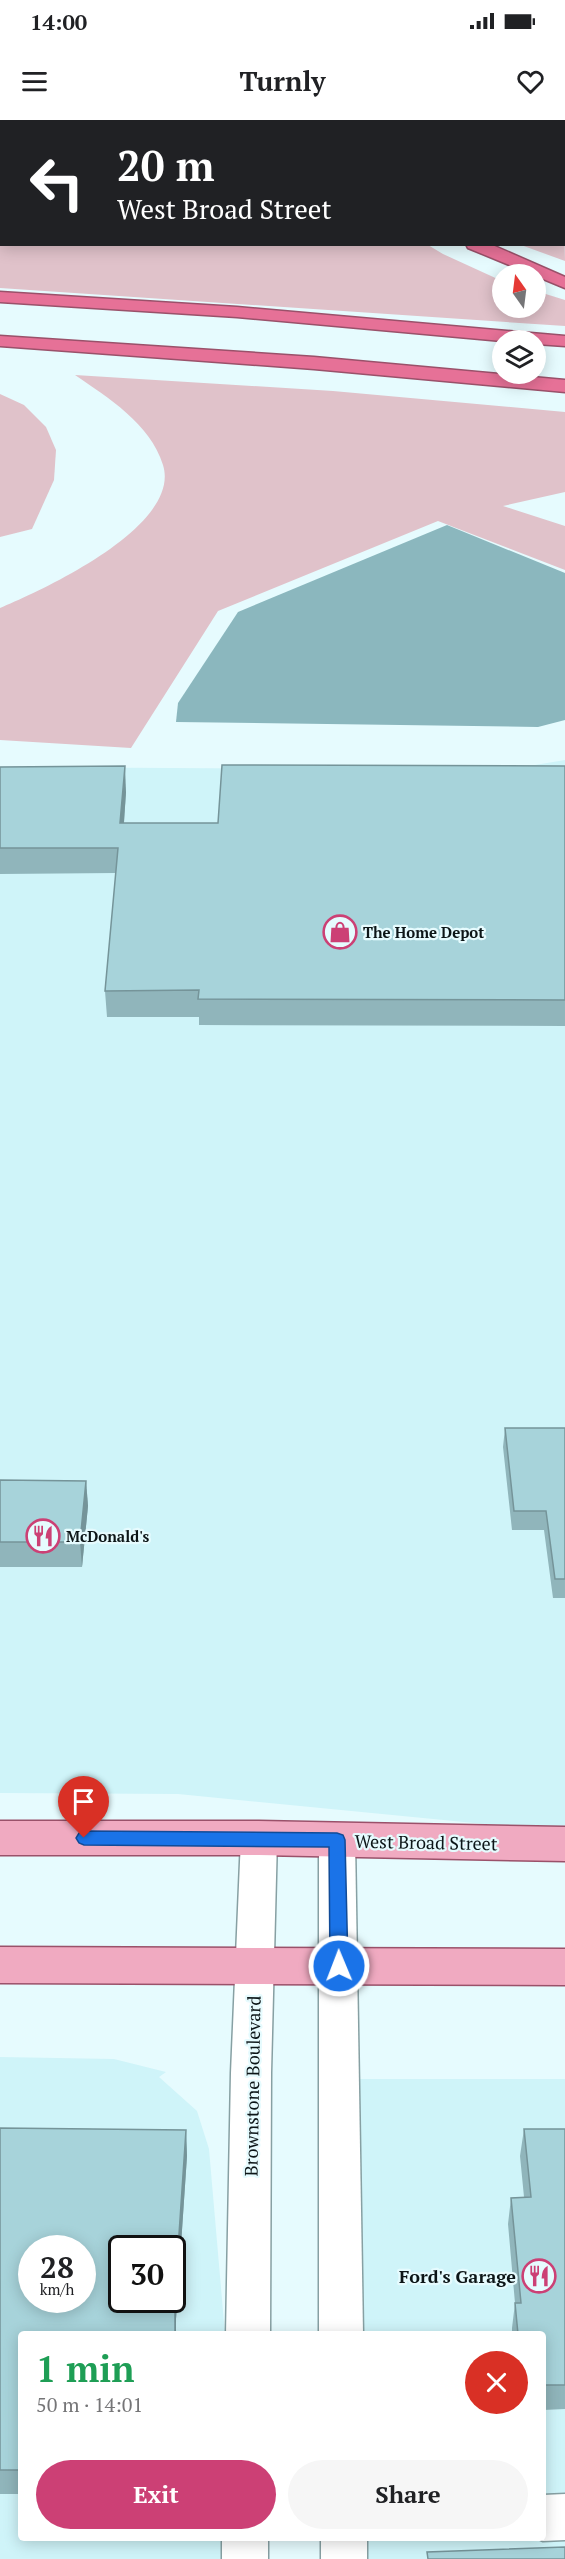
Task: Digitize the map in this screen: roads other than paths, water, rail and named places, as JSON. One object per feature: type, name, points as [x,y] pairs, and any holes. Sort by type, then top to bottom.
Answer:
[{"type":"highway","points":[[479,246],[565,283]]},
{"type":"highway","points":[[0,297],[237,312],[565,341]]},
{"type":"highway","points":[[0,341],[314,363],[565,386]]},
{"type":"main road","name":"West Broad Street","points":[[0,1838],[259,1838],[565,1844]]},
{"type":"main road","points":[[0,1965],[565,1967]]},
{"type":"street","name":"Brownstone Boulevard","points":[[248,2331],[251,2073],[259,1838]]},
{"type":"street","points":[[337,1840],[341,2331]]},
{"type":"street","points":[[546,2518],[565,2517]]},
{"type":"street","points":[[245,2541],[245,2559]]},
{"type":"street","points":[[344,2541],[344,2559]]},
{"type":"place","name":"The Home Depot","points":[[340,932]]},
{"type":"place","name":"McDonald's","points":[[43,1536]]},
{"type":"place","name":"Ford's Garage","points":[[539,2276]]}]
